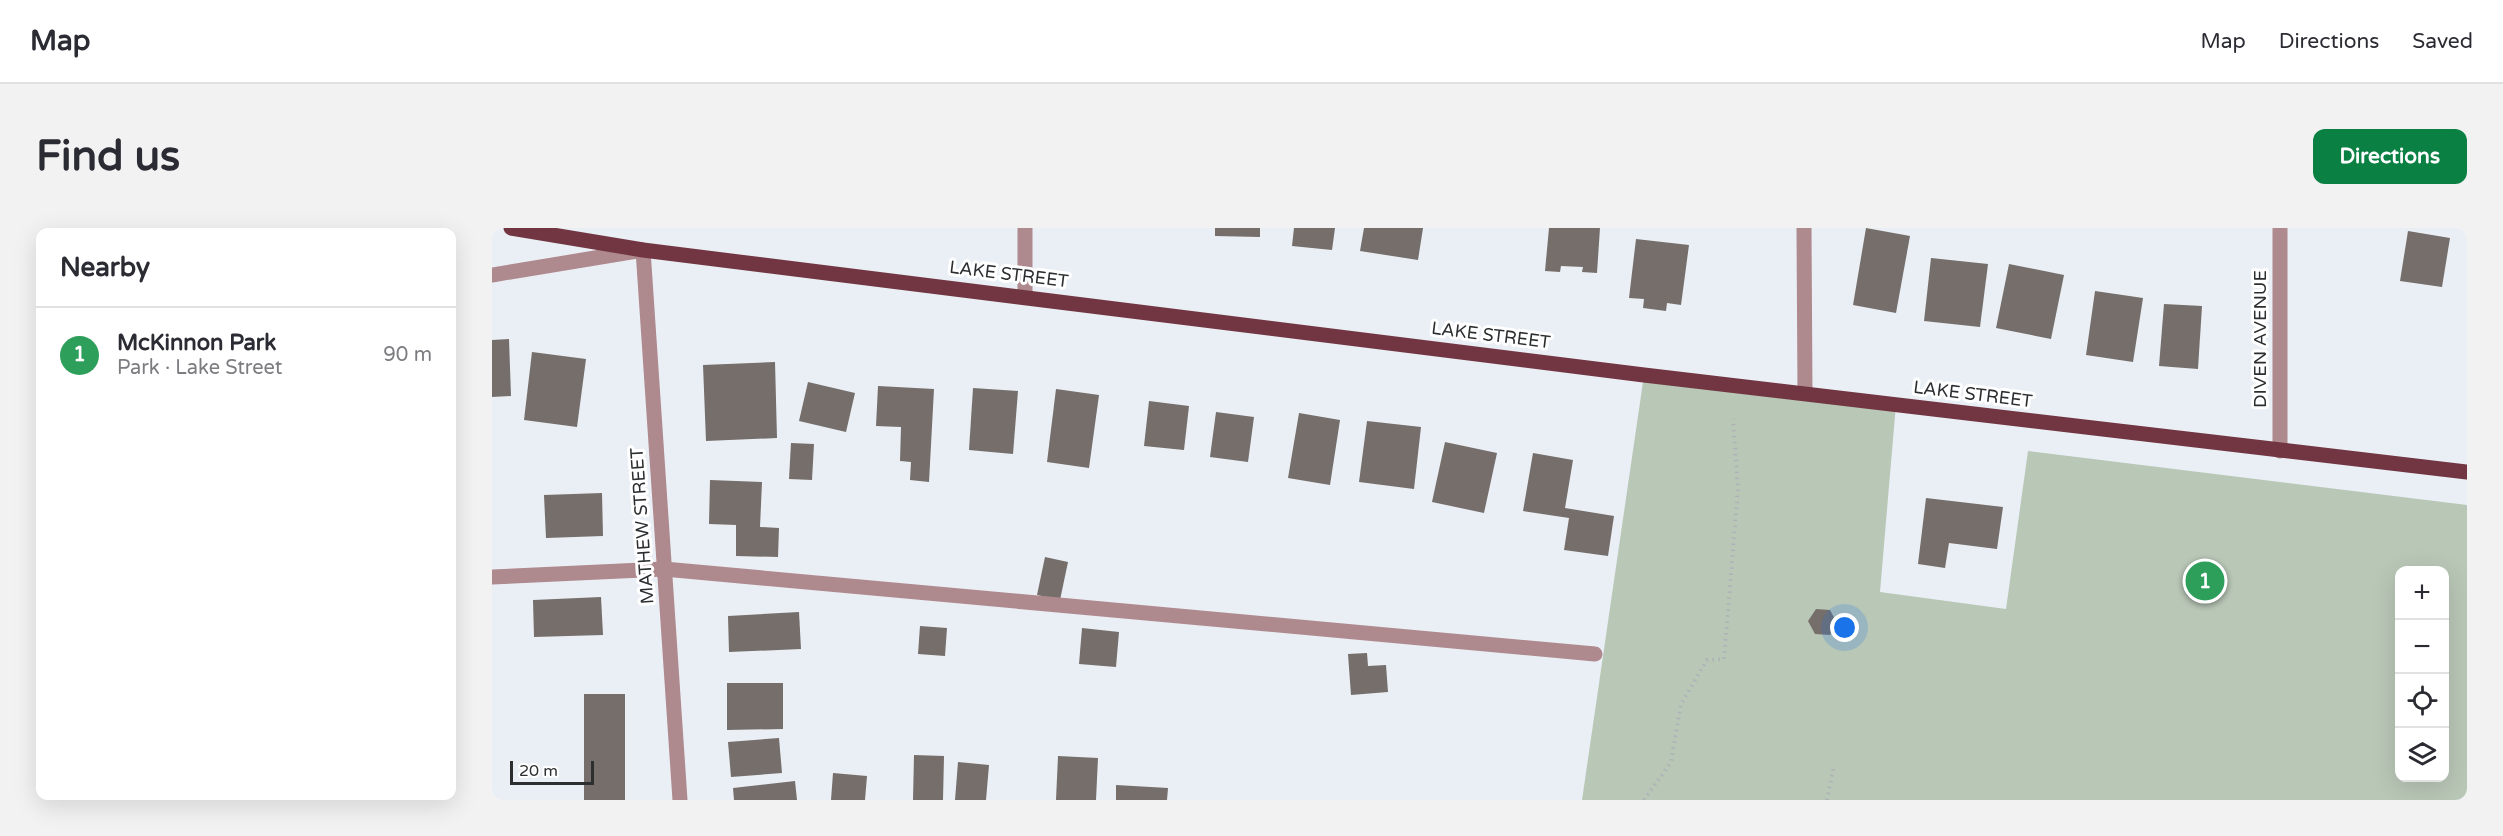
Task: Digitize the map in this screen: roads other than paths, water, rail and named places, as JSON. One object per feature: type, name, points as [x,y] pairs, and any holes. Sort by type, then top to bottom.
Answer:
[{"type":"main road","name":"LAKE STREET","points":[[511,228],[643,250],[2467,472]]},
{"type":"street","points":[[1025,228],[1025,296]]},
{"type":"street","points":[[1804,228],[1805,393]]},
{"type":"street","name":"DIVEN AVENUE","points":[[2280,228],[2280,451]]},
{"type":"street","points":[[492,275],[643,250]]},
{"type":"street","name":"MATHEW STREET","points":[[643,250],[680,800]]},
{"type":"street","points":[[492,577],[664,569],[1595,654]]},
{"type":"place","name":"McKinnon Park","points":[[2205,581]]}]
